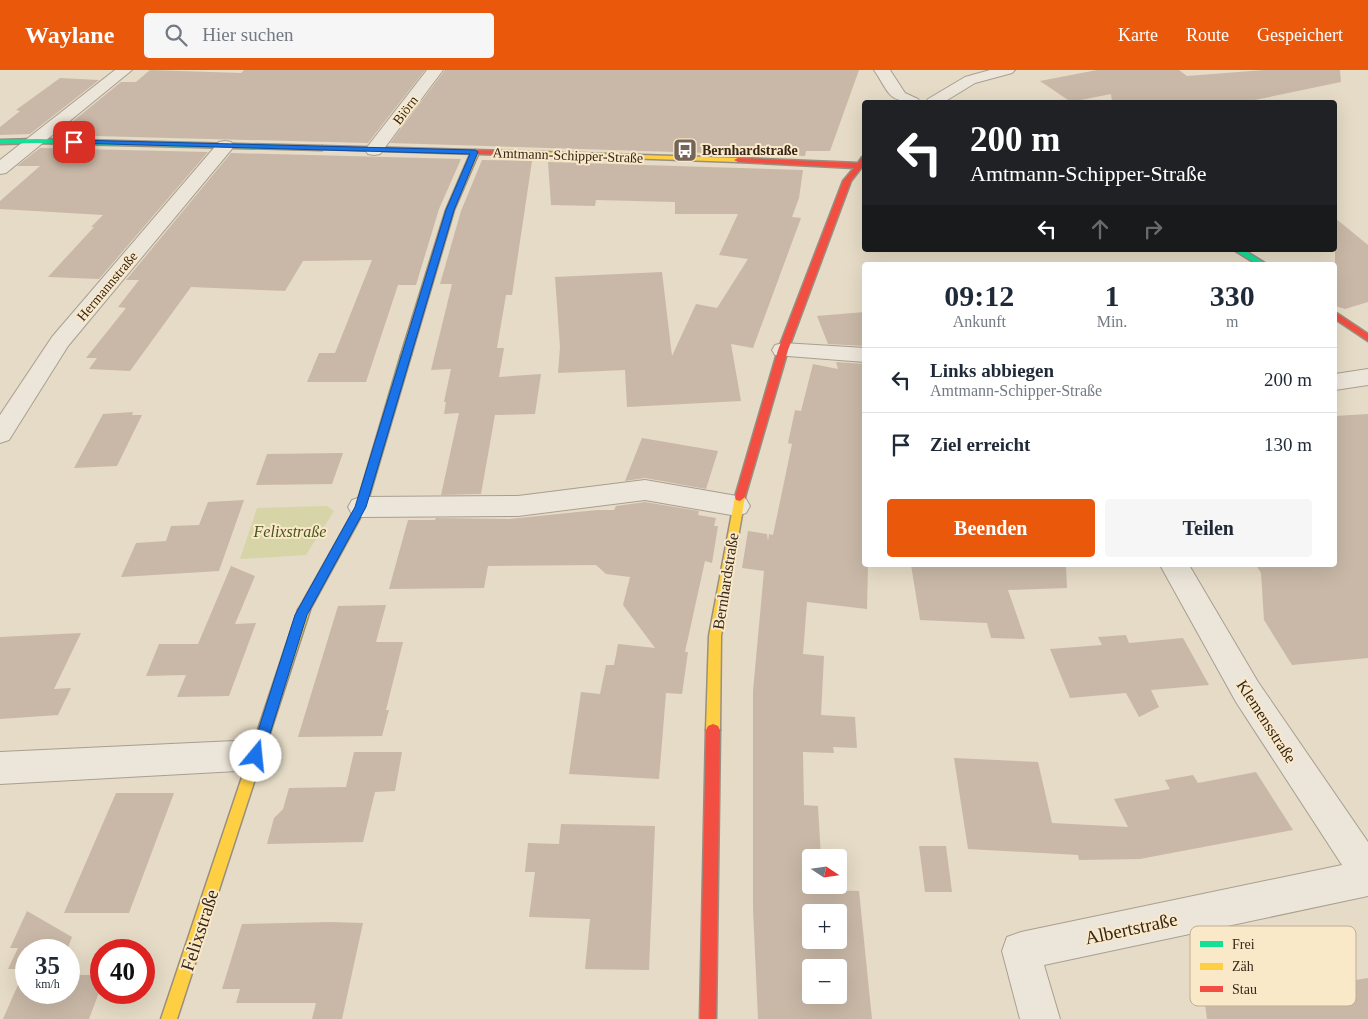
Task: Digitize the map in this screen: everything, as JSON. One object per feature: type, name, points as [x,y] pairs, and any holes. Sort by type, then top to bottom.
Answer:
[{"type":"street","points":[[0,169],[124,70]]},
{"type":"street","name":"Biörn","points":[[374,150],[435,70]]},
{"type":"street","points":[[882,70],[899,96],[908,100]]},
{"type":"street","points":[[937,100],[970,80],[1007,70]]},
{"type":"street","name":"Amtmann-Schipper-Straße","points":[[0,142],[36,141],[475,152],[862,164]]},
{"type":"street","name":"Hermannstraße","points":[[0,434],[60,342],[226,146]]},
{"type":"street","name":"Felixstraße","points":[[169,1019],[301,615],[361,507],[450,210],[475,152]]},
{"type":"street","name":"Bernhardstraße","points":[[708,1019],[715,636],[737,506],[783,350],[847,181],[862,165]]},
{"type":"street","points":[[1241,252],[1259,262]]},
{"type":"street","points":[[1337,316],[1368,338]]},
{"type":"street","points":[[783,350],[862,356]]},
{"type":"street","points":[[1337,382],[1368,377]]},
{"type":"street","points":[[361,507],[518,506],[645,490],[737,506]]},
{"type":"street","name":"Klemensstraße","points":[[1175,567],[1247,692],[1368,873]]},
{"type":"street","points":[[0,768],[256,756]]},
{"type":"street","name":"Albertstraße","points":[[1040,1019],[1021,952],[1368,878]]},
{"type":"green space","name":"Felixstraße","points":[[327,506],[334,511],[306,555],[240,559],[257,508]]},
{"type":"building","points":[[150,70],[241,73],[244,70],[425,70],[368,143],[56,135],[121,82],[136,82]]},
{"type":"building","points":[[445,70],[859,70],[830,151],[806,151],[805,156],[390,143]]},
{"type":"building","points":[[1097,70],[1179,70],[1187,76],[1264,70],[1340,70],[1341,82],[1255,100],[1112,100],[1111,94],[1081,100],[1068,100],[1040,81]]},
{"type":"building","points":[[60,78],[99,80],[30,134],[0,135],[0,127],[20,111],[16,110]]},
{"type":"building","points":[[40,148],[208,152],[99,279],[48,277],[103,215],[0,209],[0,201],[40,166],[17,166]]},
{"type":"building","points":[[231,153],[461,159],[439,209],[416,285],[398,285],[366,382],[307,382],[319,353],[335,353],[372,260],[303,261],[285,291],[191,287],[130,371],[89,369],[97,358],[86,358],[126,308],[118,307],[139,280],[126,280]]},
{"type":"building","points":[[482,160],[532,161],[512,295],[506,295],[497,348],[504,348],[499,377],[541,374],[535,414],[495,415],[481,494],[441,495],[459,413],[444,414],[446,402],[444,402],[451,369],[431,370],[452,284],[440,284],[461,211]]},
{"type":"building","points":[[548,162],[803,170],[799,198],[792,217],[801,218],[753,348],[731,344],[741,401],[627,407],[625,370],[558,373],[560,347],[555,277],[662,272],[672,356],[696,304],[717,308],[748,259],[719,255],[738,214],[675,214],[675,202],[596,200],[595,206],[551,205]]},
{"type":"building","points":[[1337,220],[1368,245],[1368,302],[1345,309],[1337,307],[1337,262],[1335,262],[1335,252],[1337,252]]},
{"type":"building","points":[[862,312],[862,346],[828,344],[817,316]]},
{"type":"building","points":[[836,362],[862,364],[862,567],[868,567],[867,609],[807,602],[803,654],[824,656],[821,715],[855,717],[857,748],[833,747],[834,753],[803,752],[804,805],[818,806],[820,849],[802,849],[802,894],[848,894],[848,891],[859,891],[872,1019],[758,1019],[753,909],[753,691],[764,571],[742,568],[748,531],[767,534],[768,541],[769,534],[773,535],[792,444],[788,443],[795,410],[801,411],[813,364],[838,369]]},
{"type":"building","points":[[133,412],[132,415],[142,415],[117,466],[74,468],[103,414]]},
{"type":"building","points":[[1368,414],[1368,658],[1292,665],[1264,620],[1261,573],[1257,567],[1337,567],[1337,416]]},
{"type":"building","points":[[642,438],[718,451],[706,489],[645,478],[625,481]]},
{"type":"building","points":[[343,453],[332,484],[256,485],[267,454]]},
{"type":"building","points":[[244,500],[219,571],[121,577],[136,543],[166,541],[171,526],[199,525],[208,502]]},
{"type":"building","points":[[645,502],[699,511],[698,515],[716,518],[714,526],[718,526],[712,563],[705,561],[685,652],[688,652],[682,694],[666,693],[659,779],[569,774],[581,692],[600,694],[606,665],[614,665],[618,644],[655,648],[623,605],[630,577],[606,574],[596,565],[488,566],[484,588],[389,589],[408,520],[435,520],[436,518],[509,519],[614,510],[616,506]]},
{"type":"building","points":[[231,566],[255,576],[235,624],[256,623],[229,696],[177,697],[186,675],[146,676],[159,644],[198,644]]},
{"type":"building","points":[[911,567],[1066,567],[1067,588],[1008,590],[1025,639],[991,638],[987,623],[920,620]]},
{"type":"building","points":[[386,605],[376,642],[403,642],[386,710],[389,710],[382,736],[298,737],[338,606]]},
{"type":"building","points":[[81,633],[54,689],[71,688],[58,715],[0,719],[0,637]]},
{"type":"building","points":[[1126,635],[1129,643],[1183,638],[1209,685],[1151,690],[1159,707],[1139,717],[1126,693],[1070,698],[1050,649],[1102,645],[1098,637]]},
{"type":"building","points":[[354,752],[402,752],[395,791],[375,792],[363,842],[267,844],[274,818],[283,809],[289,788],[346,787]]},
{"type":"building","points":[[954,758],[1038,762],[1052,823],[1128,827],[1114,799],[1170,789],[1165,780],[1193,775],[1198,783],[1256,772],[1293,830],[1140,859],[1079,860],[1078,855],[968,849]]},
{"type":"building","points":[[116,793],[174,793],[129,913],[64,913]]},
{"type":"building","points":[[561,824],[655,826],[649,970],[585,969],[590,919],[529,917],[535,872],[525,872],[528,843],[559,844]]},
{"type":"building","points":[[919,846],[946,846],[952,892],[925,892]]},
{"type":"building","points":[[27,911],[72,937],[71,939],[15,939],[15,948],[10,948]]},
{"type":"building","points":[[363,923],[342,1019],[312,1019],[316,1003],[236,1003],[240,989],[222,989],[242,924]]},
{"type":"building","points":[[15,954],[15,969],[8,969]]},
{"type":"building","points":[[80,975],[90,975],[90,1004],[95,1004],[89,1019],[3,1019],[15,992],[15,1004],[80,1004]]},
{"type":"building","points":[[1368,978],[1368,1019],[1207,1019],[1205,1006],[1356,1006],[1356,980]]},
{"type":"traffic: fast","points":[[0,142],[37,141],[322,148]]},
{"type":"traffic: fast","points":[[1241,252],[1259,262]]},
{"type":"traffic: fast","points":[[304,610],[361,507],[406,355]]},
{"type":"traffic: slow","points":[[406,355],[450,210],[475,152]]},
{"type":"traffic: slow","points":[[543,154],[738,160]]},
{"type":"traffic: slow","points":[[713,730],[715,636],[740,497]]},
{"type":"traffic: slow","points":[[169,1019],[304,610]]},
{"type":"traffic: jam","points":[[322,148],[543,154]]},
{"type":"traffic: jam","points":[[738,160],[862,166]]},
{"type":"traffic: jam","points":[[740,497],[783,350],[847,181],[862,163]]},
{"type":"traffic: jam","points":[[1337,316],[1368,338]]},
{"type":"traffic: jam","points":[[708,1019],[713,730]]},
{"type":"place","name":"Bernhardstraße","points":[[685,150]]},
{"type":"route","points":[[74,142],[475,152],[450,210],[361,507],[301,615],[256,756]]}]
